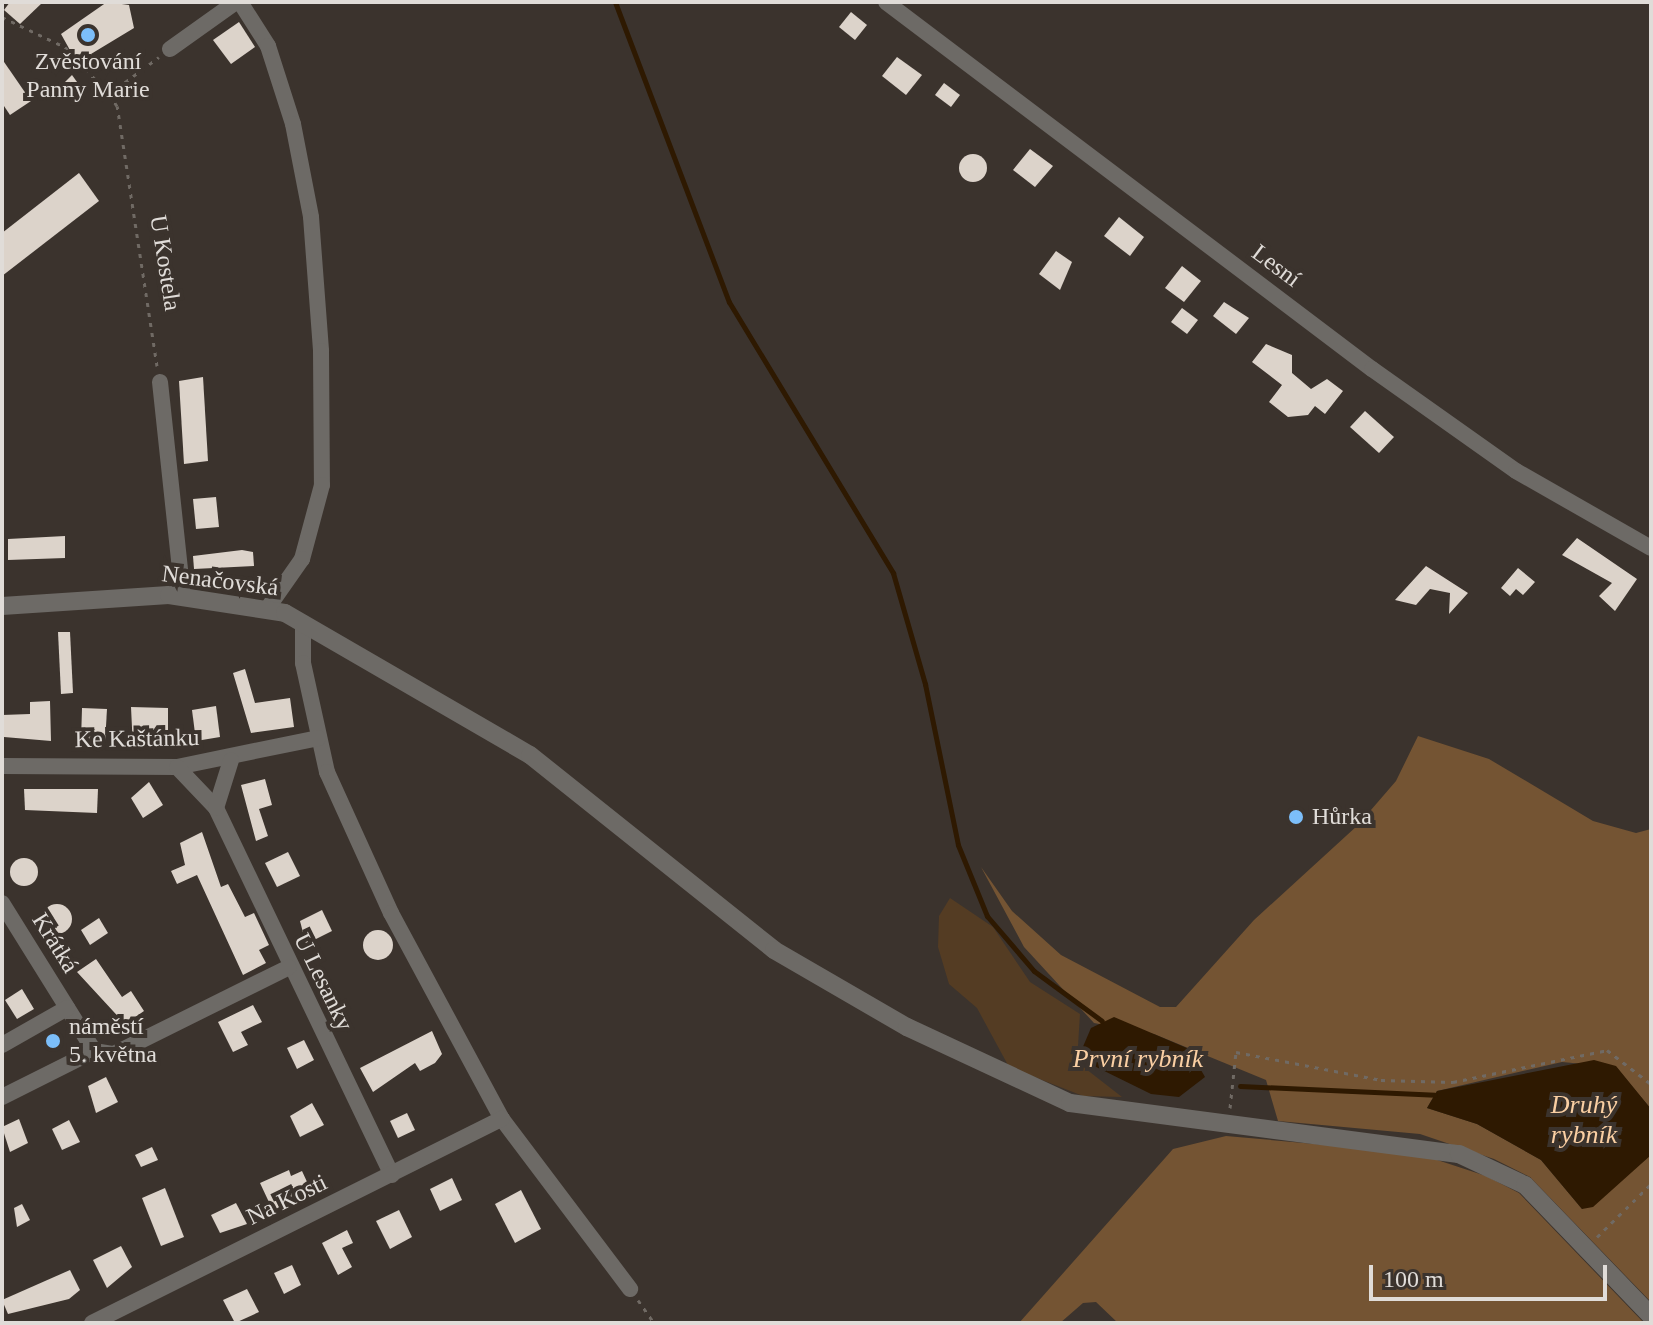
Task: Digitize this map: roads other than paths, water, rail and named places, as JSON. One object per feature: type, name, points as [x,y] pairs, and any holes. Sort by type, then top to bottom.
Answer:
[{"type":"street","points":[[170,49],[238,2],[268,46],[293,124],[311,217],[321,351],[322,485],[302,559],[267,609]]},
{"type":"street","name":"Lesní","points":[[886,2],[1384,378],[1516,471],[1651,548]]},
{"type":"street","points":[[160,382],[183,596]]},
{"type":"street","name":"Nenačovská","points":[[2,606],[183,596],[267,609],[303,623],[530,755],[774,950],[907,1027],[1038,1093],[1227,1126],[1418,1144],[1459,1154],[1525,1185],[1589,1245],[1651,1316]]},
{"type":"street","points":[[303,623],[303,663],[318,738],[391,913],[502,1119],[630,1289]]},
{"type":"street","name":"Ke Kaštánku","points":[[2,766],[177,767],[231,760],[318,738]]},
{"type":"street","points":[[216,808],[231,760]]},
{"type":"street","name":"U Lesanky","points":[[177,767],[216,808],[289,967],[392,1175]]},
{"type":"street","name":"Krátká","points":[[2,903],[67,1008]]},
{"type":"street","points":[[2,1097],[94,1051],[114,1054],[289,967]]},
{"type":"street","points":[[2,1045],[67,1008],[94,1051]]},
{"type":"street","name":"Na Kosti","points":[[92,1323],[502,1119]]},
{"type":"water","name":"První rybník","points":[[1114,1017],[1189,1049],[1205,1077],[1179,1097],[1151,1094],[1086,1062],[1082,1049],[1091,1028]]},
{"type":"water","name":"Druhý rybník","points":[[1594,1060],[1616,1066],[1651,1109],[1651,1155],[1593,1207],[1582,1209],[1541,1160],[1477,1124],[1427,1108],[1437,1091]]},
{"type":"waterway","points":[[615,2],[729,302],[893,573],[925,684],[958,845],[987,916],[1034,971],[1102,1021]]},
{"type":"waterway","points":[[1240,1086],[1435,1095]]},
{"type":"place","name":"Zvěstování Panny Marie","points":[[88,35]]},
{"type":"place","name":"Hůrka","points":[[1296,817]]},
{"type":"place","name":"náměstí 5. května","points":[[53,1041]]}]
